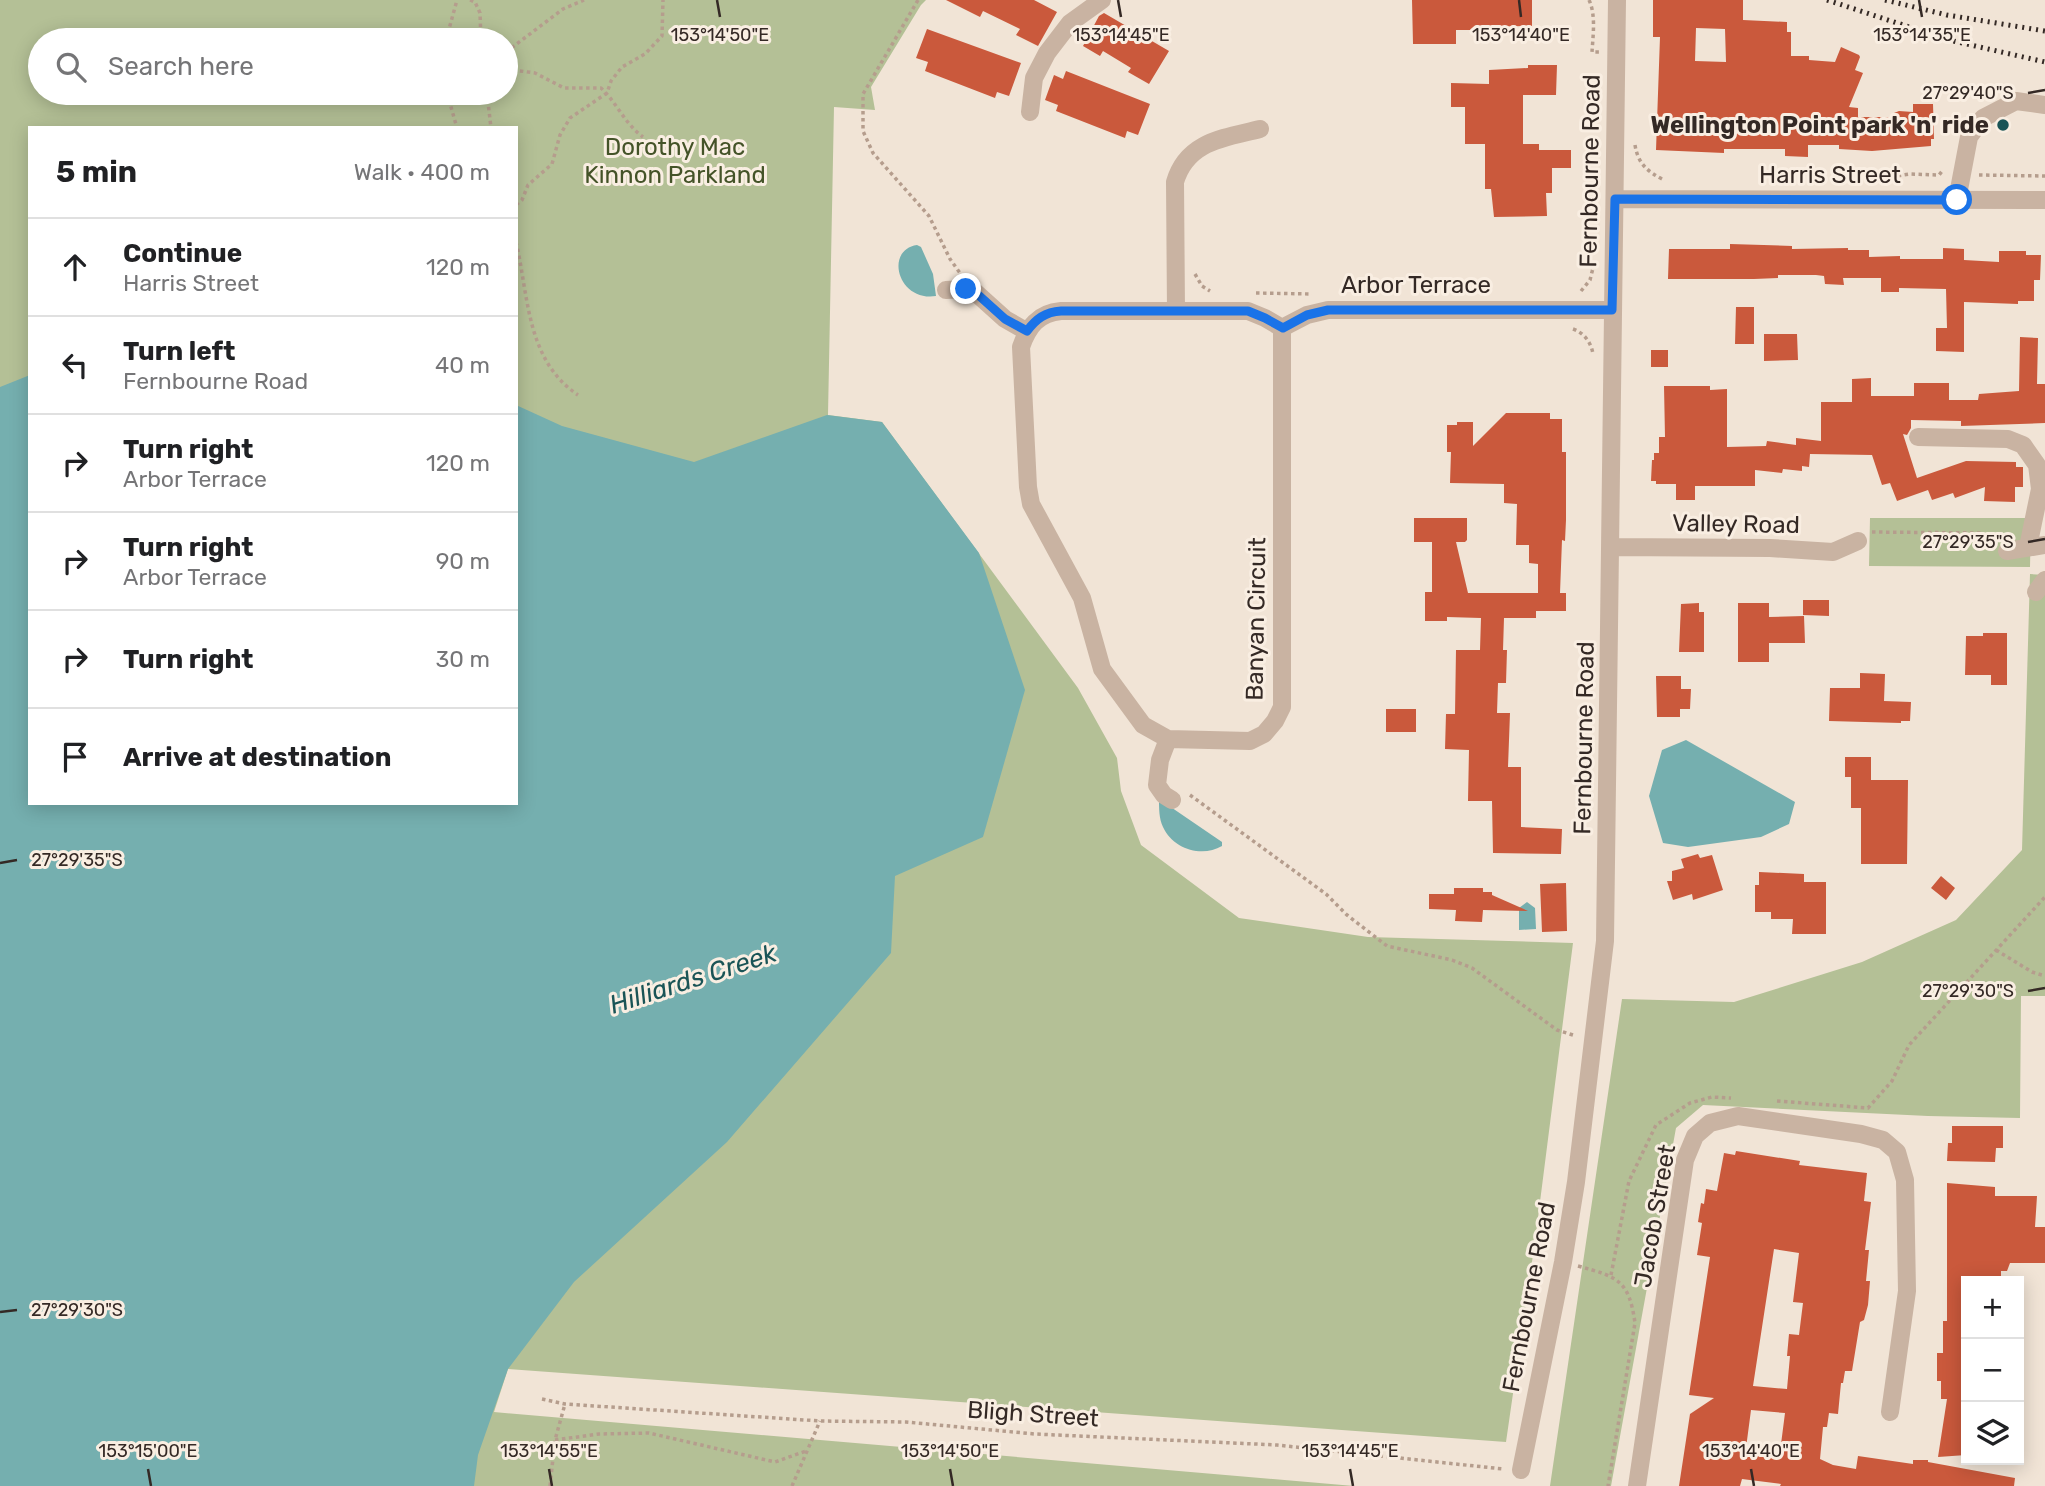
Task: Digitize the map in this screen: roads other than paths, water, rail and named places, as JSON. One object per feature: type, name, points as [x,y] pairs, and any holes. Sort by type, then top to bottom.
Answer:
[{"type":"street","points":[[1030,112],[1034,78],[1047,53],[1070,23],[1102,0]]},
{"type":"street","name":"Fernbourne Road","points":[[1521,1470],[1563,1262],[1576,1182],[1605,941],[1617,0]]},
{"type":"street","points":[[1957,200],[1969,137],[1983,118],[2016,101],[2045,105]]},
{"type":"street","points":[[1176,311],[1175,182],[1180,167],[1193,152],[1213,140],[1260,129]]},
{"type":"street","name":"Harris Street","points":[[1615,199],[2045,200]]},
{"type":"street","points":[[946,290],[966,289],[975,292],[1005,319],[1027,331]]},
{"type":"street","name":"Arbor Terrace","points":[[1283,328],[1307,315],[1328,310],[1612,310]]},
{"type":"street","points":[[1172,800],[1164,795],[1157,785],[1160,760],[1168,739],[1154,734],[1143,725],[1102,669],[1082,598],[1031,504],[1021,347],[1035,320],[1053,312],[1248,311],[1283,328]]},
{"type":"street","name":"Banyan Circuit","points":[[1168,739],[1250,741],[1264,734],[1282,707],[1283,328]]},
{"type":"street","points":[[1918,437],[2008,439],[2023,445],[2037,465],[2040,489],[2037,546],[2007,551]]},
{"type":"street","name":"Valley Road","points":[[1612,547],[1770,548],[1833,552],[1858,541]]},
{"type":"street","name":"Jacob Street","points":[[1637,1486],[1685,1160],[1695,1136],[1710,1123],[1738,1115],[1861,1134],[1883,1140],[1897,1152],[1906,1180],[1907,1291],[1890,1412]]},
{"type":"water","points":[[917,245],[921,247],[933,274],[936,296],[923,296],[912,291],[900,275],[898,265],[901,256],[907,249]]},
{"type":"water","name":"Hilliards Creek","points":[[28,376],[28,805],[518,805],[518,406],[562,426],[694,462],[827,415],[882,422],[979,553],[1025,690],[983,837],[895,876],[891,953],[727,1142],[574,1282],[508,1369],[478,1455],[474,1486],[0,1486],[0,387]]},
{"type":"water","points":[[1686,740],[1795,802],[1789,824],[1761,837],[1688,847],[1663,843],[1649,796],[1662,750]]},
{"type":"water","points":[[1159,799],[1222,842],[1222,846],[1214,850],[1197,851],[1174,841],[1162,824]]},
{"type":"water","points":[[1527,902],[1535,908],[1536,929],[1519,930],[1519,908]]},
{"type":"railway","points":[[1827,0],[1949,40],[2045,62]]},
{"type":"railway","points":[[1885,0],[1947,15],[2045,31]]},
{"type":"place","name":"Wellington Point park 'n' ride","points":[[2003,125]]},
{"type":"park label","name":"Dorothy Mac Kinnon Parkland","points":[[675,161]]}]
